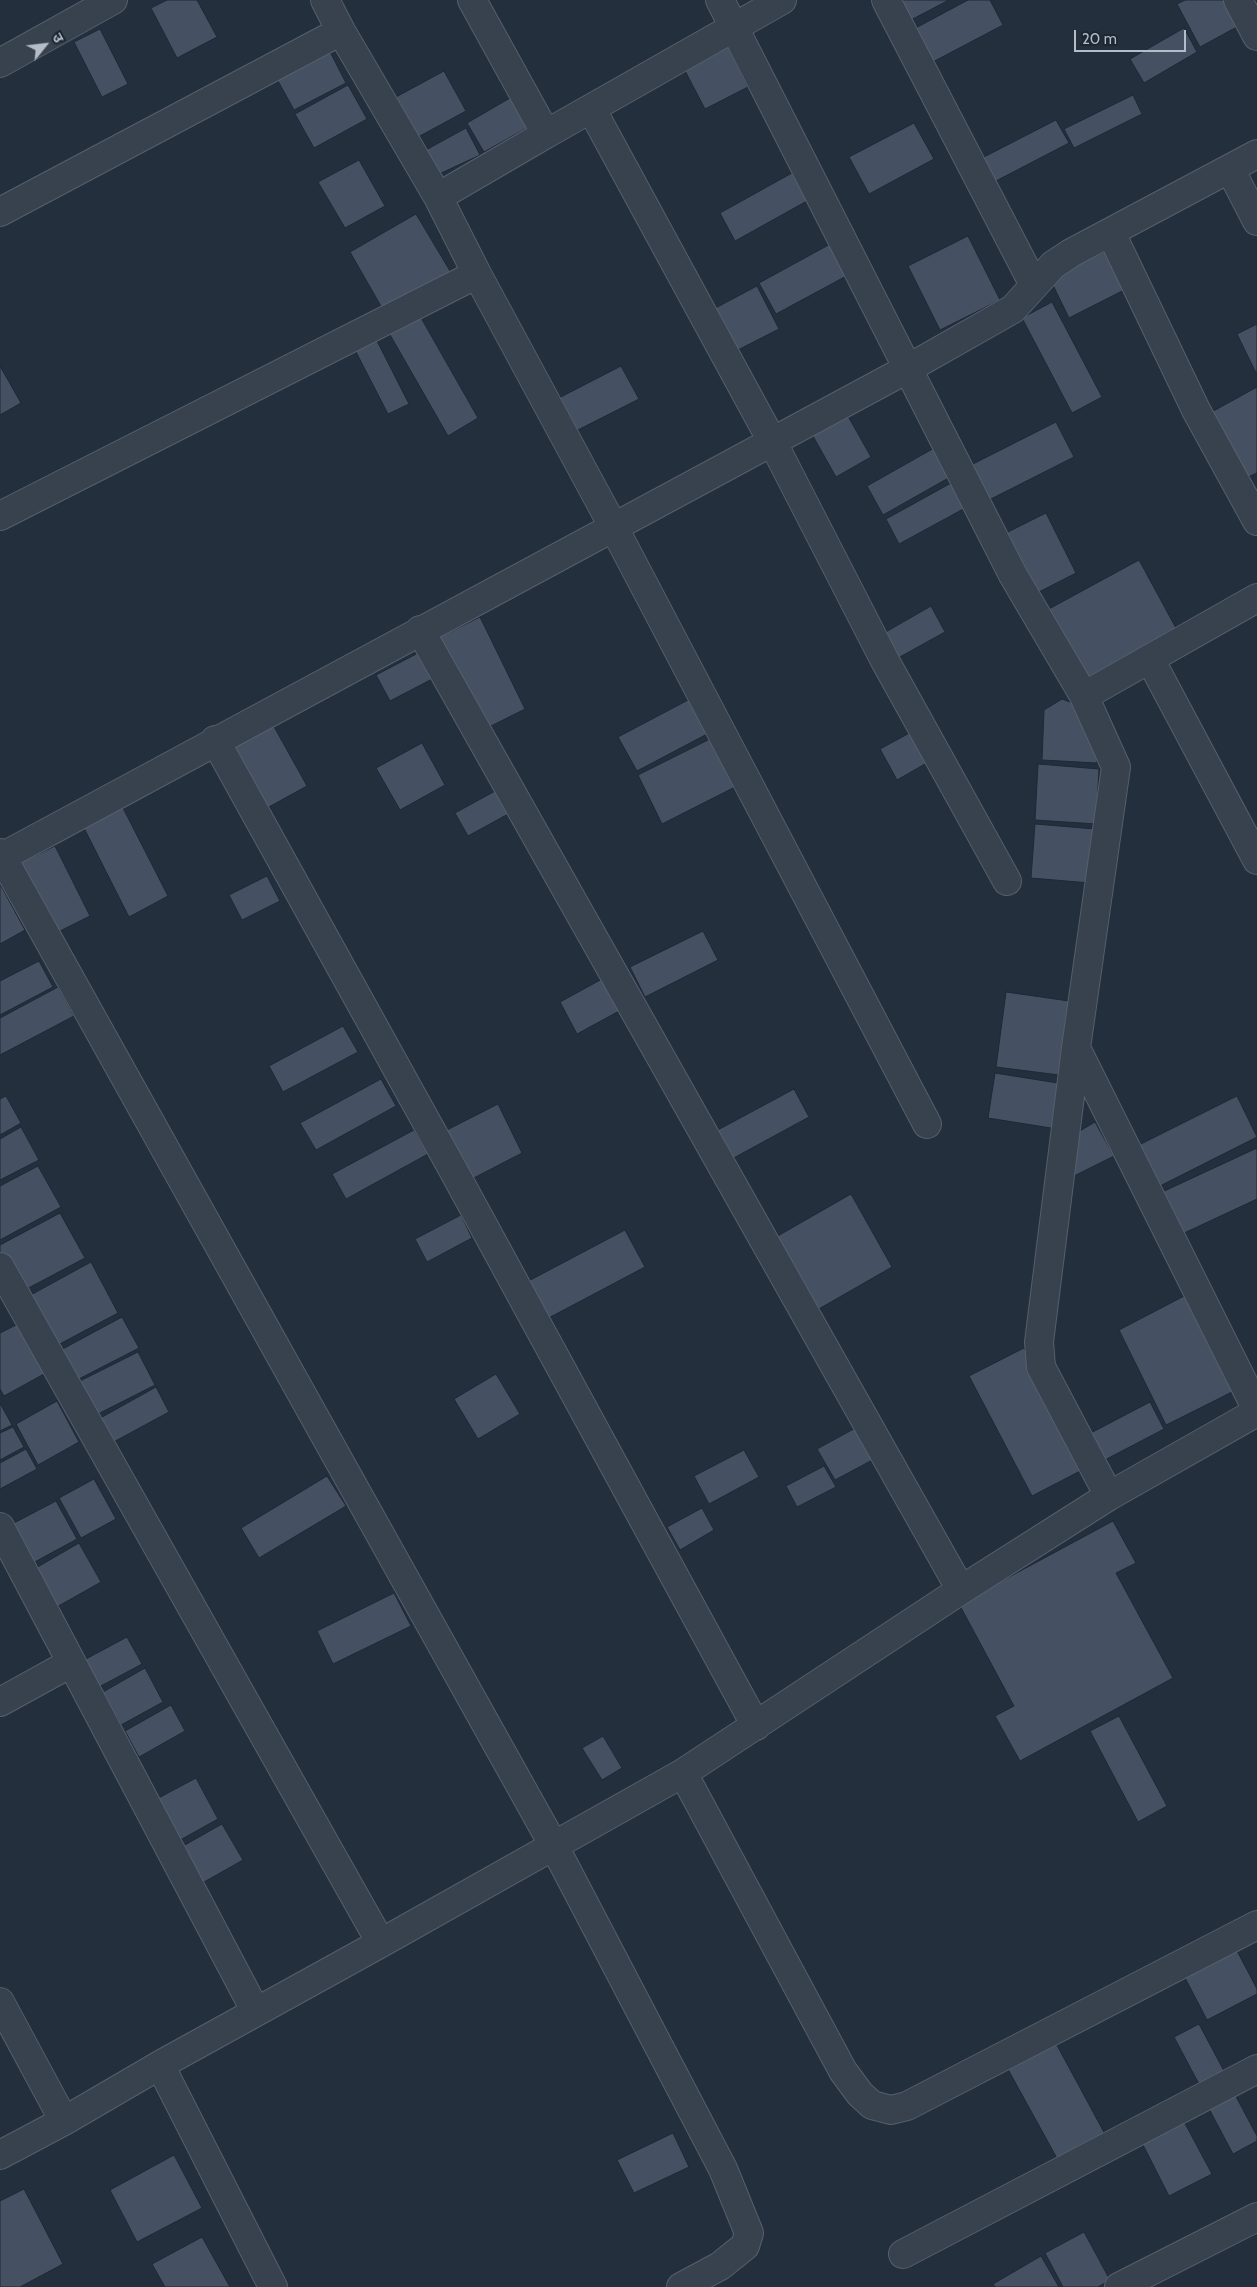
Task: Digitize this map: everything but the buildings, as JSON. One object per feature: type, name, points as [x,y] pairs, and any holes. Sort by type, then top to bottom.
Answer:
[{"type":"street","points":[[0,63],[73,9],[113,0]]},
{"type":"street","points":[[325,0],[341,31],[438,197],[927,1124]]},
{"type":"street","points":[[472,0],[546,134]]},
{"type":"street","points":[[720,0],[909,368],[1013,576],[1084,696],[1116,767],[1076,1048],[1039,1342],[1041,1367],[1110,1496]]},
{"type":"street","points":[[438,197],[782,0]]},
{"type":"street","points":[[886,0],[1034,285]]},
{"type":"street","points":[[1238,0],[1257,36]]},
{"type":"street","points":[[0,212],[341,31]]},
{"type":"street","points":[[592,110],[772,441],[884,659],[1007,881]]},
{"type":"street","points":[[681,2287],[720,2266],[745,2246],[749,2233],[723,2169],[554,1846],[1,856],[909,368],[1013,309],[1053,265],[1257,154]]},
{"type":"street","points":[[1230,169],[1257,221]]},
{"type":"street","points":[[1111,233],[1196,410],[1257,521]]},
{"type":"street","points":[[0,516],[477,274]]},
{"type":"street","points":[[1084,696],[1257,598]]},
{"type":"street","points":[[420,630],[961,1590]]},
{"type":"street","points":[[1150,659],[1257,860]]},
{"type":"street","points":[[215,740],[452,1168],[756,1726]]},
{"type":"street","points":[[0,2154],[64,2121],[160,2065],[382,1943],[683,1773],[961,1590],[1110,1496],[1257,1411],[1076,1048]]},
{"type":"street","points":[[0,1267],[382,1943]]},
{"type":"street","points":[[0,1527],[256,2012]]},
{"type":"street","points":[[0,1702],[71,1663]]},
{"type":"street","points":[[683,1773],[843,2071],[860,2094],[872,2105],[891,2110],[907,2106],[1257,1925]]},
{"type":"street","points":[[0,2002],[64,2121]]},
{"type":"street","points":[[160,2065],[273,2287]]},
{"type":"street","points":[[903,2254],[1257,2069]]},
{"type":"street","points":[[1119,2287],[1257,2217]]}]
